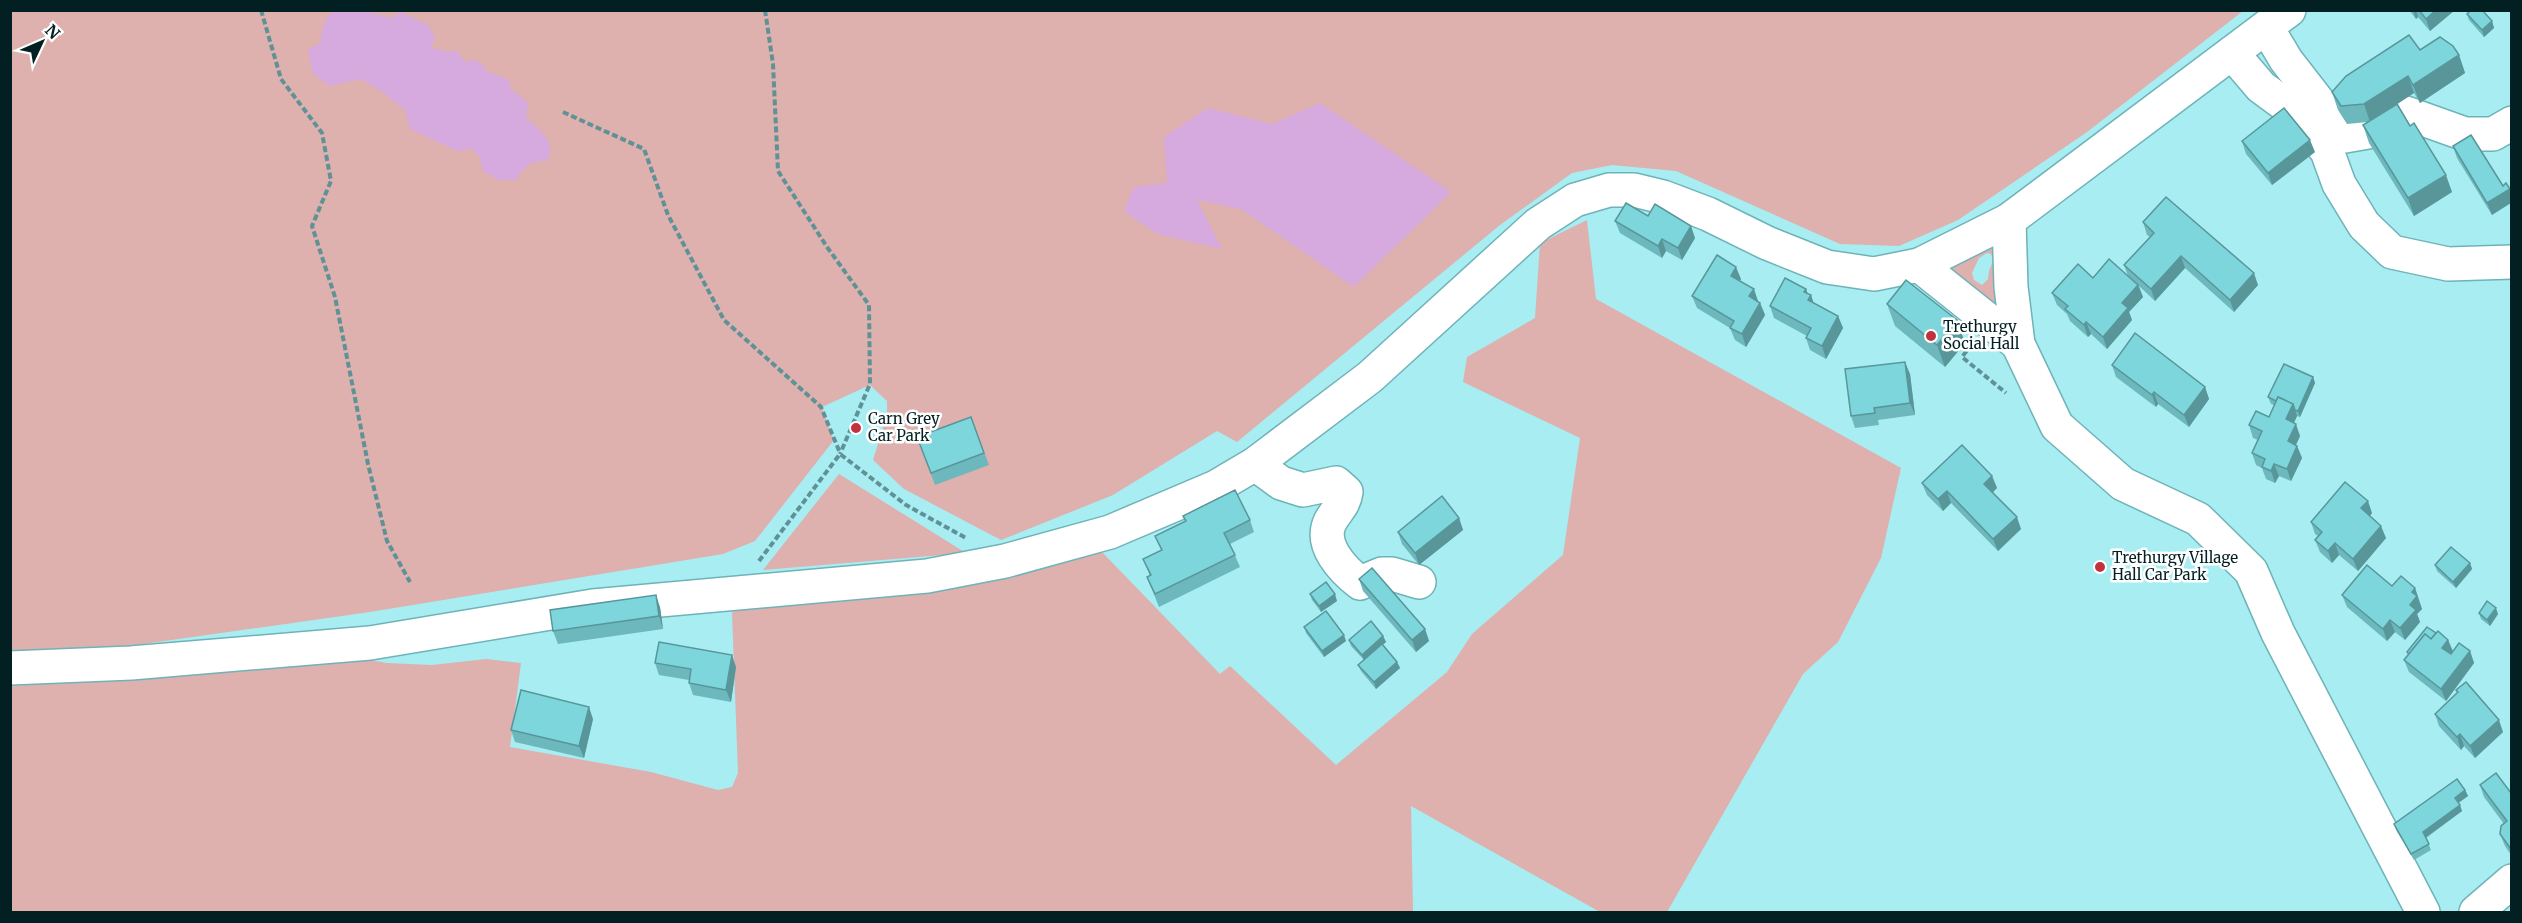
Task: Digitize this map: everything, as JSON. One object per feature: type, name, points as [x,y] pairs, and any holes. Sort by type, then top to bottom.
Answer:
[{"type":"street","points":[[10,668],[131,663],[370,643],[593,606],[927,576],[1005,561],[1110,532],[1216,488],[1255,464],[1370,377],[1538,224],[1575,201],[1609,190],[1634,190],[1663,197],[1708,214],[1767,243],[1827,267],[1874,274],[1919,265],[2009,220],[2278,19],[2286,60],[2344,136],[2368,132],[2406,113],[2465,134],[2493,134],[2511,123]]},
{"type":"street","points":[[2232,53],[2261,87],[2295,112],[2327,151],[2339,184],[2364,225],[2392,252],[2448,264],[2511,262]]},
{"type":"street","points":[[2009,220],[2011,287],[2018,344],[2057,426],[2123,484],[2198,519],[2252,570],[2278,633],[2422,912]]},
{"type":"street","points":[[1919,265],[2018,344]]},
{"type":"street","points":[[1255,464],[1281,483],[1303,490],[1336,483],[1346,492],[1344,504],[1330,522],[1327,535],[1340,565],[1360,583],[1382,574],[1392,574],[1419,582]]},
{"type":"street","points":[[2476,912],[2511,880]]},
{"type":"path","points":[[261,10],[281,79],[322,133],[332,181],[312,226],[335,297],[368,464],[387,541],[410,582]]},
{"type":"path","points":[[735,593],[840,454],[870,384],[869,305],[827,247],[778,171],[773,64],[765,10]]},
{"type":"path","points":[[563,112],[644,149],[668,215],[724,320],[821,407],[840,454],[906,505],[1005,561]]},
{"type":"path","points":[[1963,336],[1972,343],[1962,357],[2014,399]]},
{"type":"shaded area","points":[[335,10],[364,11],[391,18],[401,12],[428,25],[435,38],[431,48],[451,52],[455,50],[466,62],[473,60],[483,64],[486,71],[509,80],[510,88],[528,103],[526,118],[546,137],[550,148],[547,161],[528,165],[516,180],[499,180],[483,171],[479,156],[472,149],[457,151],[410,129],[405,110],[381,91],[360,79],[330,86],[313,74],[308,50],[320,43],[325,21]]},
{"type":"shaded area","points":[[11,11],[2243,11],[2087,132],[1958,220],[1899,246],[1840,244],[1676,171],[1612,165],[1572,173],[1500,225],[1237,442],[1217,431],[1113,495],[1001,540],[904,489],[873,460],[887,415],[887,401],[870,385],[822,407],[834,440],[755,541],[723,554],[370,612],[101,650],[11,654]]},
{"type":"shaded area","points":[[1320,103],[1451,192],[1354,287],[1241,209],[1197,200],[1222,249],[1157,234],[1124,211],[1134,187],[1167,183],[1164,137],[1208,108],[1272,124]]},
{"type":"shaded area","points":[[1587,220],[1596,299],[1901,468],[1881,558],[1838,642],[1803,674],[1667,912],[1600,912],[1411,806],[1413,912],[11,912],[10,686],[195,675],[352,657],[387,663],[432,665],[486,659],[521,663],[510,747],[651,772],[718,790],[732,787],[738,773],[732,613],[738,606],[861,598],[995,581],[1100,550],[1220,674],[1230,666],[1336,765],[1447,672],[1472,634],[1563,555],[1580,438],[1463,382],[1467,357],[1535,318],[1540,243]]},
{"type":"shaded area","points":[[1997,242],[2001,311],[1946,271]],"holes":[[[1987,253],[1991,254],[1993,261],[1988,279],[1982,285],[1974,280],[1972,273],[1979,258]]]},
{"type":"shaded area","points":[[839,474],[966,553],[763,570]]},
{"type":"building","points":[[2419,10],[2436,10],[2426,19]]},
{"type":"building","points":[[2471,10],[2482,10],[2492,21],[2482,30],[2467,14]]},
{"type":"building","points":[[2409,35],[2420,50],[2440,37],[2453,46],[2459,55],[2413,85],[2408,76],[2364,104],[2341,106],[2332,92],[2346,76]]},
{"type":"building","points":[[2397,104],[2410,126],[2414,123],[2446,175],[2408,198],[2363,125]]},
{"type":"building","points":[[2284,108],[2310,140],[2268,173],[2242,141]]},
{"type":"building","points":[[2471,135],[2503,186],[2506,183],[2510,189],[2487,203],[2453,146]]},
{"type":"building","points":[[2166,197],[2254,273],[2230,300],[2181,256],[2151,289],[2124,265],[2154,233],[2143,222]]},
{"type":"building","points":[[1626,203],[1648,216],[1655,204],[1691,226],[1678,248],[1662,239],[1658,246],[1615,221]]},
{"type":"building","points":[[1717,255],[1736,267],[1731,276],[1754,289],[1749,296],[1760,303],[1742,334],[1730,328],[1734,321],[1692,296]]},
{"type":"building","points":[[2109,259],[2138,285],[2122,303],[2128,308],[2103,337],[2086,322],[2084,325],[2065,309],[2068,306],[2052,293],[2078,264],[2093,278]]},
{"type":"building","points":[[1785,278],[1806,289],[1804,292],[1811,295],[1808,300],[1838,316],[1822,346],[1806,338],[1811,328],[1770,306]]},
{"type":"building","points":[[1906,280],[1957,320],[1937,345],[1887,304]]},
{"type":"building","points":[[2135,333],[2205,387],[2184,415],[2154,392],[2152,395],[2112,365]]},
{"type":"building","points":[[1905,362],[1910,403],[1874,408],[1875,413],[1851,416],[1845,369]]},
{"type":"building","points":[[2284,364],[2313,377],[2298,411],[2295,410],[2293,404],[2278,397],[2276,401],[2268,397]]},
{"type":"building","points":[[2278,397],[2293,404],[2286,419],[2296,424],[2288,441],[2297,446],[2287,469],[2274,464],[2271,471],[2262,467],[2265,459],[2252,453],[2262,431],[2249,425],[2256,411],[2269,417]]},
{"type":"building","points":[[971,417],[984,453],[931,473],[917,437]]},
{"type":"building","points":[[1962,445],[1992,476],[1984,484],[2017,517],[1993,539],[1947,491],[1938,499],[1922,483]]},
{"type":"building","points":[[2345,482],[2368,501],[2361,508],[2381,526],[2353,559],[2335,543],[2328,551],[2315,540],[2322,532],[2311,522]]},
{"type":"building","points":[[1235,490],[1250,520],[1224,533],[1235,555],[1155,594],[1147,577],[1151,575],[1143,559],[1162,550],[1155,536],[1186,521],[1183,516]]},
{"type":"building","points":[[1442,496],[1459,518],[1415,553],[1398,532]]},
{"type":"building","points":[[2451,547],[2470,563],[2453,582],[2435,565]]},
{"type":"building","points":[[2367,565],[2392,586],[2401,576],[2415,588],[2412,592],[2417,596],[2410,605],[2416,610],[2400,628],[2390,620],[2383,629],[2342,595]]},
{"type":"building","points":[[1372,568],[1425,629],[1412,640],[1359,579]]},
{"type":"building","points":[[1326,582],[1335,594],[1319,606],[1310,594]]},
{"type":"building","points":[[656,595],[659,616],[553,631],[550,610]]},
{"type":"building","points":[[2487,601],[2496,608],[2487,620],[2479,613]]},
{"type":"building","points":[[1326,611],[1344,635],[1322,651],[1304,627]]},
{"type":"building","points":[[1371,621],[1383,636],[1362,655],[1349,640]]},
{"type":"building","points":[[2427,627],[2436,633],[2431,639],[2425,634],[2409,654],[2407,652]]},
{"type":"building","points":[[2438,631],[2448,640],[2442,648],[2451,654],[2459,643],[2470,651],[2441,689],[2404,660],[2425,634],[2431,639]]},
{"type":"building","points":[[659,642],[732,655],[726,690],[689,683],[691,669],[655,663]]},
{"type":"building","points":[[1382,644],[1397,662],[1374,682],[1358,665]]},
{"type":"building","points":[[2466,682],[2499,720],[2470,746],[2460,734],[2457,737],[2435,714]]},
{"type":"building","points":[[521,690],[589,707],[579,746],[511,730]]},
{"type":"building","points":[[2496,773],[2511,793],[2511,849],[2500,834],[2501,826],[2507,821],[2480,785]]},
{"type":"building","points":[[2457,779],[2465,790],[2455,798],[2460,805],[2423,832],[2429,844],[2411,854],[2394,824]]},
{"type":"place","name":"Trethurgy Social Hall","points":[[1931,336]]},
{"type":"place","name":"Carn Grey Car Park","points":[[856,428]]},
{"type":"place","name":"Trethurgy Village Hall Car Park","points":[[2100,567]]}]
